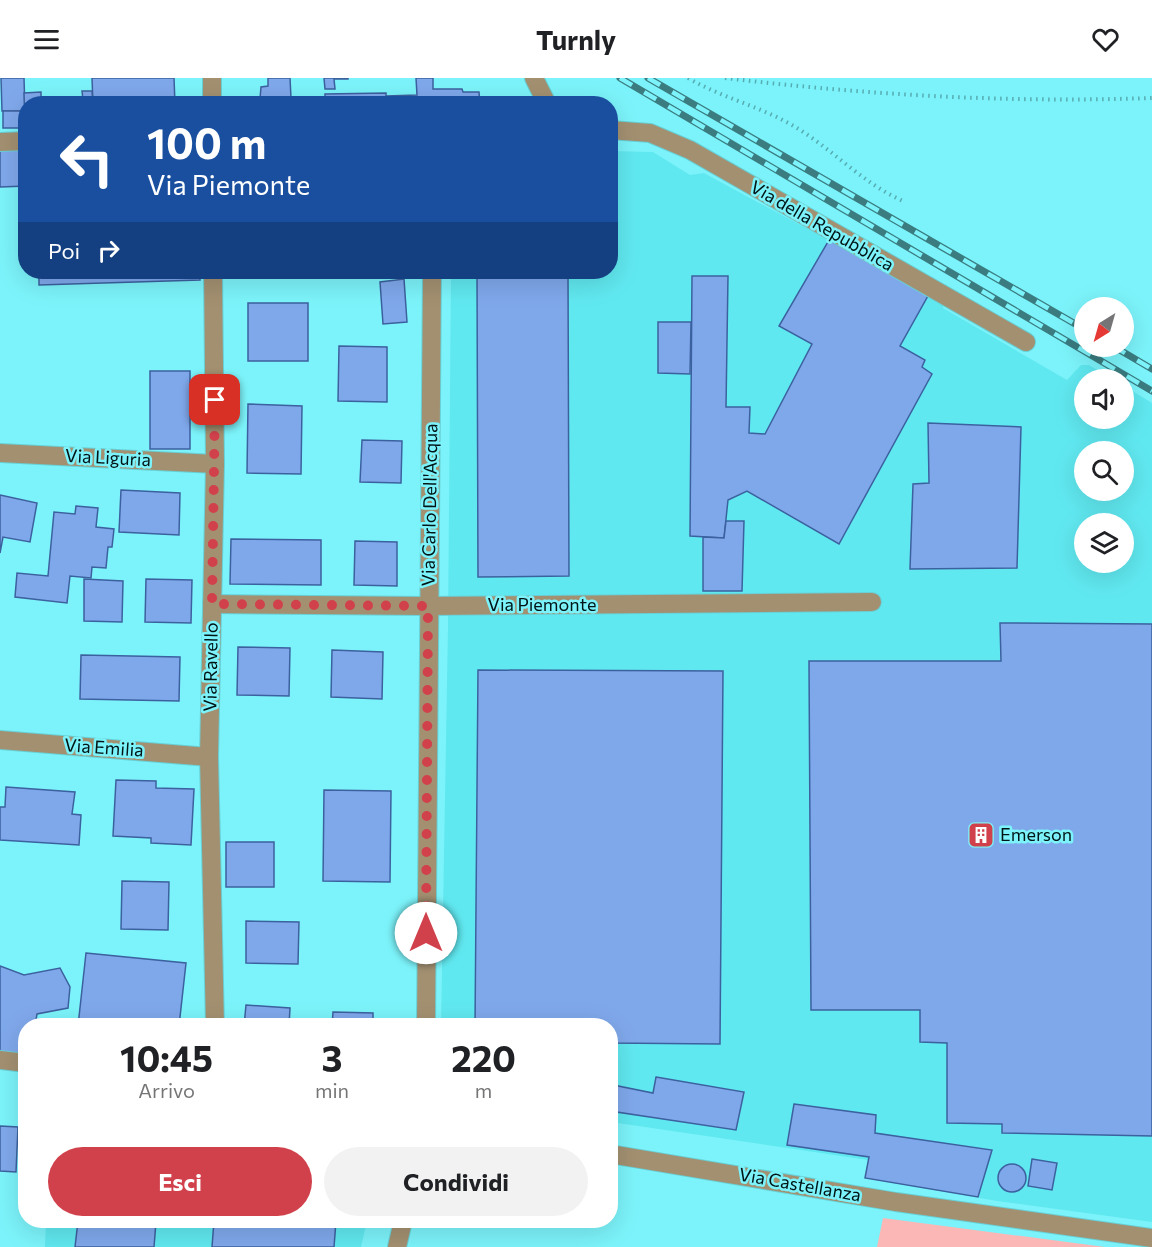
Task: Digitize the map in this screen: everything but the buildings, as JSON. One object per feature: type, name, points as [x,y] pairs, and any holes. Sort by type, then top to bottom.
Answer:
[{"type":"street","points":[[212,78],[212,96]]},
{"type":"street","points":[[534,78],[543,96]]},
{"type":"street","name":"Via della Repubblica","points":[[618,131],[650,133],[690,150],[1026,342]]},
{"type":"street","points":[[0,142],[18,141]]},
{"type":"street","name":"Via Ravello","points":[[213,279],[215,464],[209,756],[215,1018]]},
{"type":"street","name":"Via Carlo Dell'Acqua","points":[[426,1018],[432,279]]},
{"type":"street","name":"Via Liguria","points":[[0,453],[215,464]]},
{"type":"street","name":"Via Piemonte","points":[[212,604],[428,606],[872,602]]},
{"type":"street","name":"Via Emilia","points":[[0,740],[209,756]]},
{"type":"street","points":[[0,1060],[18,1062]]},
{"type":"street","name":"Via Castellanza","points":[[618,1155],[990,1216],[1152,1238]]},
{"type":"street","points":[[397,1247],[401,1228]]},
{"type":"path","points":[[688,78],[795,127],[877,187],[903,201]]},
{"type":"path","points":[[725,78],[810,88],[938,98],[1076,101],[1152,98]]},
{"type":"shaded area","points":[[618,151],[653,152],[690,175],[704,173],[943,302],[943,308],[1067,380],[1074,372],[1074,429],[1134,429],[1134,392],[1152,403],[1152,1222],[997,1201],[865,1178],[868,1160],[618,1123],[618,1018],[441,1018],[451,279],[618,279]]},
{"type":"shaded area","points":[[1081,365],[1089,365],[1096,369],[1077,369]]},
{"type":"shaded area","points":[[883,1218],[1105,1247],[877,1247]]},
{"type":"shaded area","points":[[46,1228],[365,1228],[361,1247],[45,1247]]},
{"type":"railway","points":[[620,78],[1152,391]]},
{"type":"railway","points":[[648,78],[1074,323]]},
{"type":"railway","points":[[1132,357],[1152,369]]},
{"type":"place","name":"Emerson","points":[[981,835]]},
{"type":"route","points":[[215,400],[212,604],[428,606],[426,933]]}]
